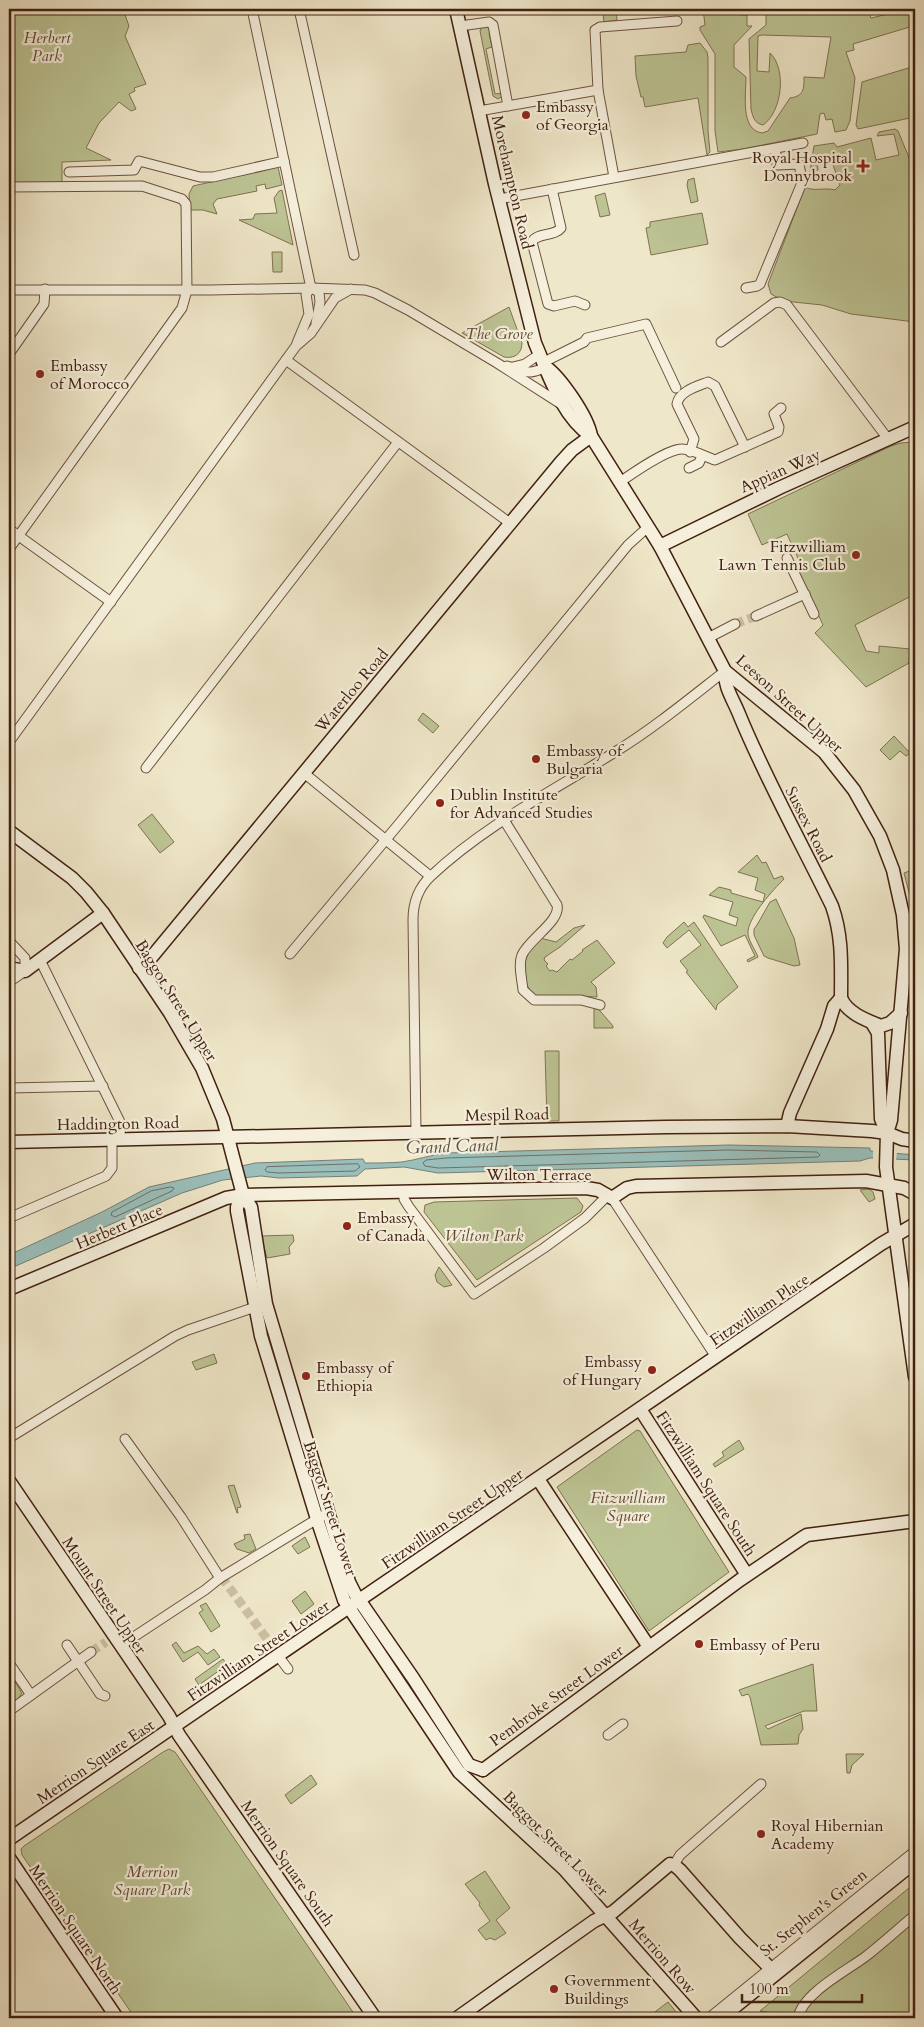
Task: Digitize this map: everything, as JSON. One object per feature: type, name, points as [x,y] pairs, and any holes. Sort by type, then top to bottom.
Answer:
[{"type":"main road","name":"Morehampton Road","points":[[456,9],[528,317],[543,361]]},
{"type":"main road","name":"Leeson Street Upper","points":[[543,361],[549,381],[565,407],[581,430],[591,436]]},
{"type":"main road","name":"Leeson Street Upper","points":[[543,361],[556,374],[589,425],[591,436],[660,546],[725,671],[824,752],[865,807],[880,836],[892,870],[903,915],[906,949],[910,964],[901,1013],[891,1120],[887,1139]]},
{"type":"main road","name":"Appian Way","points":[[660,546],[747,503],[915,427]]},
{"type":"main road","name":"Waterloo Road","points":[[139,968],[150,959],[510,523],[569,454],[591,436]]},
{"type":"main road","name":"Sussex Road","points":[[725,671],[726,686],[784,812],[832,906],[840,937],[842,964],[841,998]]},
{"type":"main road","points":[[737,708],[753,693]]},
{"type":"main road","name":"Baggot Street Upper","points":[[9,831],[72,878],[103,913],[170,1013],[199,1062],[223,1119],[228,1137]]},
{"type":"main road","points":[[9,968],[25,971],[43,964],[103,913]]},
{"type":"main road","points":[[787,1126],[790,1112],[827,1029],[834,1006],[841,998],[852,1012],[881,1026],[898,1017],[901,1013]]},
{"type":"main road","points":[[827,1029],[839,1016],[852,1012]]},
{"type":"main road","points":[[872,1023],[878,1033],[880,1120],[887,1139],[887,1176],[915,1377]]},
{"type":"main road","name":"Mespil Road","points":[[228,1137],[787,1126],[915,1141]]},
{"type":"main road","name":"Haddington Road","points":[[9,1142],[228,1137]]},
{"type":"main road","name":"Baggot Street Lower","points":[[228,1137],[242,1190],[250,1207],[260,1305],[261,1336],[341,1592],[355,1604],[469,1765],[482,1770],[483,1793]]},
{"type":"main road","points":[[610,1197],[627,1188],[636,1186],[842,1182],[866,1181],[887,1176],[915,1194]]},
{"type":"main road","name":"Wilton Terrace","points":[[242,1190],[404,1193],[586,1188],[598,1190],[610,1197]]},
{"type":"main road","name":"Herbert Place","points":[[9,1290],[242,1190]]},
{"type":"main road","name":"Fitzwilliam Place","points":[[538,1479],[896,1235],[915,1224]]},
{"type":"main road","name":"Baggot Street Lower","points":[[260,1305],[300,1420],[355,1604],[450,1761],[463,1777],[483,1793],[564,1869],[606,1916]]},
{"type":"main road","name":"Fitzwilliam Square South","points":[[640,1409],[747,1575]]},
{"type":"main road","points":[[288,1425],[300,1420]]},
{"type":"main road","points":[[538,1479],[649,1647]]},
{"type":"main road","name":"Fitzwilliam Street Upper","points":[[355,1604],[538,1479]]},
{"type":"main road","name":"Mount Street Upper","points":[[9,1481],[113,1642],[175,1726]]},
{"type":"main road","name":"Pembroke Street Lower","points":[[482,1770],[747,1575],[807,1535],[915,1521]]},
{"type":"main road","name":"Fitzwilliam Street Lower","points":[[175,1726],[280,1657],[355,1604]]},
{"type":"main road","name":"Merrion Square East","points":[[9,1839],[175,1726]]},
{"type":"main road","name":"Merrion Square South","points":[[175,1726],[375,2018]]},
{"type":"main road","name":"Merrion Square North","points":[[9,1858],[14,1877],[117,2018]]},
{"type":"main road","name":"St. Stephen's Green","points":[[721,2018],[772,1972],[915,1862]]},
{"type":"main road","points":[[457,2018],[594,1921],[613,1912],[668,1866],[674,1865],[772,1972]]},
{"type":"main road","name":"Merrion Row","points":[[606,1916],[696,2018]]},
{"type":"main road","name":"St. Stephen's Green","points":[[733,2018],[760,1994],[772,1972]]},
{"type":"street","points":[[252,9],[311,288]]},
{"type":"street","points":[[299,9],[354,255]]},
{"type":"street","points":[[614,177],[598,90],[595,30],[600,27],[677,20]]},
{"type":"street","points":[[460,26],[489,22],[493,25],[508,106]]},
{"type":"street","points":[[480,111],[598,90]]},
{"type":"street","points":[[499,199],[803,142]]},
{"type":"street","points":[[746,288],[760,284],[802,182],[799,164],[777,165],[776,154]]},
{"type":"street","points":[[69,172],[134,170],[139,161],[200,177],[213,177],[284,161]]},
{"type":"street","points":[[9,187],[142,186],[182,199],[186,204],[186,290],[182,308],[9,549]]},
{"type":"street","points":[[552,189],[561,228],[557,232],[536,238],[532,242],[548,304],[554,306],[575,301],[584,305]]},
{"type":"street","points":[[311,288],[319,292],[318,315],[315,327]]},
{"type":"street","points":[[296,346],[309,314],[306,294],[311,288]]},
{"type":"street","points":[[9,742],[296,346],[315,327],[335,298],[352,288]]},
{"type":"street","points":[[9,290],[352,288],[368,291],[382,296],[497,363],[550,395],[565,407]]},
{"type":"street","points":[[9,354],[44,304],[45,289]]},
{"type":"street","points":[[721,342],[774,303],[780,302],[786,305],[888,439]]},
{"type":"street","points":[[513,367],[543,361],[584,342],[587,338],[646,324],[676,388]]},
{"type":"street","points":[[286,360],[510,523]]},
{"type":"street","points":[[497,363],[523,372],[532,373],[543,361]]},
{"type":"street","points":[[690,452],[694,439],[678,404],[678,399],[684,393],[708,382],[715,386],[745,447]]},
{"type":"street","points":[[620,482],[651,462],[676,450],[684,449],[715,460],[778,432],[779,427],[774,414],[781,408]]},
{"type":"street","points":[[146,768],[398,442]]},
{"type":"street","points":[[689,468],[699,463],[702,456]]},
{"type":"street","points":[[290,954],[628,545],[648,527]]},
{"type":"street","points":[[9,529],[111,602]]},
{"type":"street","points":[[788,558],[814,614]]},
{"type":"street","points":[[756,616],[805,594]]},
{"type":"street","points":[[708,638],[735,624]]},
{"type":"street","points":[[416,1132],[413,905],[419,891],[430,876],[504,820],[650,729],[725,671]]},
{"type":"street","points":[[304,773],[430,876]]},
{"type":"street","points":[[504,820],[557,905],[558,911],[556,916],[524,952],[521,958],[523,990],[534,1000],[590,1001],[600,1005]]},
{"type":"street","points":[[9,941],[25,958],[25,971],[9,982]]},
{"type":"street","points":[[9,1218],[106,1176],[112,1168],[115,1139],[122,1126],[43,964]]},
{"type":"street","points":[[9,1088],[102,1086]]},
{"type":"street","points":[[404,1193],[404,1199],[409,1207],[474,1294],[544,1248],[610,1197],[716,1357]]},
{"type":"street","points":[[9,1438],[175,1336],[260,1305]]},
{"type":"street","points":[[125,1439],[176,1510],[220,1578]]},
{"type":"street","points":[[113,1642],[205,1590],[220,1578],[328,1511]]},
{"type":"street","points":[[67,1645],[100,1694],[106,1696]]},
{"type":"street","points":[[9,1712],[91,1652]]},
{"type":"street","points":[[280,1657],[288,1669]]},
{"type":"street","points":[[9,1663],[31,1695]]},
{"type":"street","points":[[608,1735],[623,1724]]},
{"type":"street","points":[[674,1865],[680,1855],[761,1784]]},
{"type":"street","name":"St. Stephen's Green","points":[[708,2018],[772,1972],[915,1851]]},
{"type":"street","points":[[798,2018],[805,2004],[816,1993],[915,1915]]},
{"type":"green space","name":"Herbert Park","points":[[9,9],[123,9],[129,26],[125,36],[146,84],[134,88],[135,91],[129,94],[136,109],[131,111],[119,102],[99,123],[86,148],[111,160],[62,162],[62,183],[9,184]]},
{"type":"green space","points":[[616,9],[617,20],[604,22],[603,14],[601,14],[600,10]]},
{"type":"green space","points":[[703,9],[741,9],[741,15],[747,15],[747,26],[752,26],[734,45],[734,67],[746,77],[745,101],[747,118],[755,130],[762,133],[768,131],[790,98],[801,94],[804,77],[824,78],[831,37],[758,36],[757,71],[769,72],[770,53],[779,69],[780,79],[778,101],[774,111],[763,125],[760,124],[754,119],[751,109],[749,39],[766,25],[766,9],[868,9],[871,18],[910,9],[913,26],[853,44],[854,50],[846,52],[855,78],[850,121],[846,130],[835,132],[832,119],[826,120],[824,113],[820,114],[817,134],[743,149],[718,152],[715,131],[715,54],[700,30],[700,27],[705,25]]},
{"type":"green space","points":[[482,26],[488,26],[492,32],[489,33],[492,47],[486,49],[495,94],[503,93],[503,96],[498,99],[493,96],[480,31]]},
{"type":"green space","points":[[700,43],[707,52],[708,58],[708,131],[710,152],[707,155],[698,98],[645,107],[636,76],[635,56],[686,52],[688,45]]},
{"type":"green space","points":[[915,66],[915,109],[909,111],[910,118],[858,129],[856,125],[862,82]]},
{"type":"green space","points":[[895,129],[898,131],[915,172],[915,322],[851,314],[822,305],[784,301],[771,294],[768,284],[805,187],[835,190],[840,185],[832,162],[827,163],[822,159],[817,159],[818,170],[810,172],[814,146],[834,143],[837,147],[871,138],[876,160],[899,155],[894,134],[877,136],[879,132]]},
{"type":"green space","points":[[278,167],[282,185],[266,189],[265,184],[256,186],[257,191],[217,199],[213,204],[217,214],[203,210],[190,210],[189,194],[193,186]]},
{"type":"green space","points":[[694,178],[698,201],[691,203],[687,185],[688,180]]},
{"type":"green space","points":[[282,190],[293,245],[239,220],[253,219],[255,214],[277,213],[274,198]]},
{"type":"green space","points":[[605,193],[610,215],[600,217],[595,196]]},
{"type":"green space","points":[[702,213],[708,244],[651,255],[646,228],[650,227],[650,222]]},
{"type":"green space","points":[[272,252],[282,252],[282,272],[273,272]]},
{"type":"green space","name":"The Grove","points":[[509,307],[522,343],[521,350],[517,355],[504,357],[462,333]]},
{"type":"green space","name":"Fitzwilliam Lawn Tennis Club","points":[[913,442],[915,455],[915,594],[855,625],[866,651],[879,653],[879,646],[910,649],[909,663],[866,687],[815,633],[823,625],[796,567],[801,565],[787,534],[762,545],[748,514],[891,446]]},
{"type":"green space","points":[[423,713],[439,726],[433,733],[418,720]]},
{"type":"green space","points":[[894,736],[910,753],[906,756],[900,751],[890,760],[880,750]]},
{"type":"green space","points":[[152,814],[174,842],[160,853],[138,825]]},
{"type":"green space","points":[[757,855],[762,863],[766,862],[774,879],[782,876],[784,879],[763,903],[753,918],[748,931],[758,957],[748,962],[747,960],[755,956],[745,935],[721,946],[703,917],[704,915],[736,926],[738,918],[729,915],[733,902],[709,895],[719,887],[731,890],[731,893],[763,902],[765,894],[755,890],[758,878],[738,872]]},
{"type":"green space","points":[[915,869],[915,911],[914,912],[904,873]]},
{"type":"green space","points":[[776,899],[794,938],[800,965],[794,966],[764,956],[754,935],[754,929],[770,902]]},
{"type":"green space","points":[[684,922],[688,927],[694,922],[738,987],[717,1005],[716,1010],[686,972],[688,971],[680,961],[701,945],[689,930],[667,948],[663,943]]},
{"type":"green space","points":[[585,925],[560,947],[545,957],[544,960],[548,964],[546,966],[550,971],[557,972],[570,959],[572,960],[582,950],[597,940],[615,963],[591,982],[596,987],[597,997],[535,997],[529,989],[524,974],[524,967],[529,952],[540,938],[556,942],[574,928]]},
{"type":"green space","points":[[594,1004],[613,1026],[613,1028],[594,1028]]},
{"type":"green space","points":[[545,1051],[559,1051],[559,1121],[547,1121]]},
{"type":"green space","points":[[869,1189],[873,1192],[875,1199],[869,1202],[860,1190]]},
{"type":"green space","name":"Wilton Park","points":[[577,1198],[583,1206],[581,1212],[477,1280],[424,1212],[425,1205],[434,1202]]},
{"type":"green space","points":[[293,1235],[294,1241],[289,1247],[290,1254],[267,1258],[261,1236]]},
{"type":"green space","points":[[439,1267],[452,1285],[444,1287],[437,1282],[435,1275]]},
{"type":"green space","points":[[214,1354],[217,1363],[196,1370],[192,1362]]},
{"type":"green space","name":"Fitzwilliam Square","points":[[637,1430],[640,1431],[729,1572],[649,1631],[557,1487]]},
{"type":"green space","points":[[739,1440],[744,1449],[715,1467],[713,1464],[724,1456],[722,1452]]},
{"type":"green space","points":[[234,1485],[241,1507],[237,1508],[238,1513],[228,1486]]},
{"type":"green space","points":[[250,1534],[256,1549],[249,1553],[237,1549],[234,1544],[245,1539],[244,1535]]},
{"type":"green space","points":[[305,1537],[310,1547],[298,1554],[292,1546]]},
{"type":"green space","points":[[305,1591],[314,1604],[301,1614],[292,1601]]},
{"type":"green space","points":[[206,1603],[220,1626],[211,1632],[199,1613],[203,1610],[200,1606]]},
{"type":"green space","points":[[176,1642],[184,1653],[198,1646],[207,1654],[214,1649],[220,1657],[208,1665],[198,1652],[183,1662],[172,1645]]},
{"type":"green space","points":[[223,1659],[227,1665],[199,1685],[195,1679]]},
{"type":"green space","points":[[813,1664],[817,1711],[804,1711],[765,1726],[768,1729],[801,1714],[803,1729],[799,1735],[798,1744],[761,1745],[750,1697],[748,1694],[742,1696],[739,1690]]},
{"type":"green space","points":[[14,1680],[22,1693],[18,1699],[9,1703],[9,1684]]},
{"type":"green space","name":"Merrion Square Park","points":[[169,1749],[175,1752],[357,2018],[135,2018],[22,1855],[21,1849]]},
{"type":"green space","points":[[846,1754],[864,1754],[852,1765],[850,1773],[847,1773]]},
{"type":"green space","points":[[311,1775],[317,1784],[291,1804],[285,1795]]},
{"type":"green space","points":[[485,1871],[510,1908],[496,1920],[506,1933],[495,1940],[490,1938],[486,1940],[478,1930],[490,1921],[479,1905],[480,1903],[465,1884]]},
{"type":"green space","points":[[915,1883],[915,2018],[776,2018],[773,2013],[760,2011]]},
{"type":"green space","points":[[668,2002],[681,2018],[647,2018]]},
{"type":"water","points":[[729,1145],[870,1148],[870,1151],[915,1155],[915,1160],[870,1158],[860,1161],[438,1173],[404,1167],[365,1169],[357,1176],[279,1178],[261,1176],[223,1180],[182,1193],[9,1269],[9,1255],[102,1212],[149,1187],[255,1163],[363,1159],[365,1163],[388,1163],[446,1153]]},
{"type":"pier","points":[[873,1149],[897,1150],[896,1161],[873,1160]]},
{"type":"tunnel","points":[[735,624],[756,616]]},
{"type":"tunnel","points":[[220,1578],[226,1583],[275,1650]]},
{"type":"tunnel","points":[[91,1652],[106,1642]]},
{"type":"place","name":"Embassy of Georgia","points":[[526,115]]},
{"type":"place","name":"Royal Hospital Donnybrook","points":[[863,166]]},
{"type":"place","name":"Embassy of Morocco","points":[[40,374]]},
{"type":"place","name":"Fitzwilliam Lawn Tennis Club","points":[[856,555]]},
{"type":"place","name":"Embassy of Bulgaria","points":[[536,759]]},
{"type":"place","name":"Dublin Institute for Advanced Studies","points":[[440,803]]},
{"type":"place","name":"Embassy of Canada","points":[[347,1226]]},
{"type":"place","name":"Embassy of Hungary","points":[[652,1370]]},
{"type":"place","name":"Embassy of Ethiopia","points":[[306,1376]]},
{"type":"place","name":"Embassy of Peru","points":[[699,1644]]},
{"type":"place","name":"Royal Hibernian Academy","points":[[761,1834]]},
{"type":"place","name":"Government Buildings","points":[[554,1989]]},
{"type":"water label","name":"Grand Canal","points":[[452,1146]]}]
